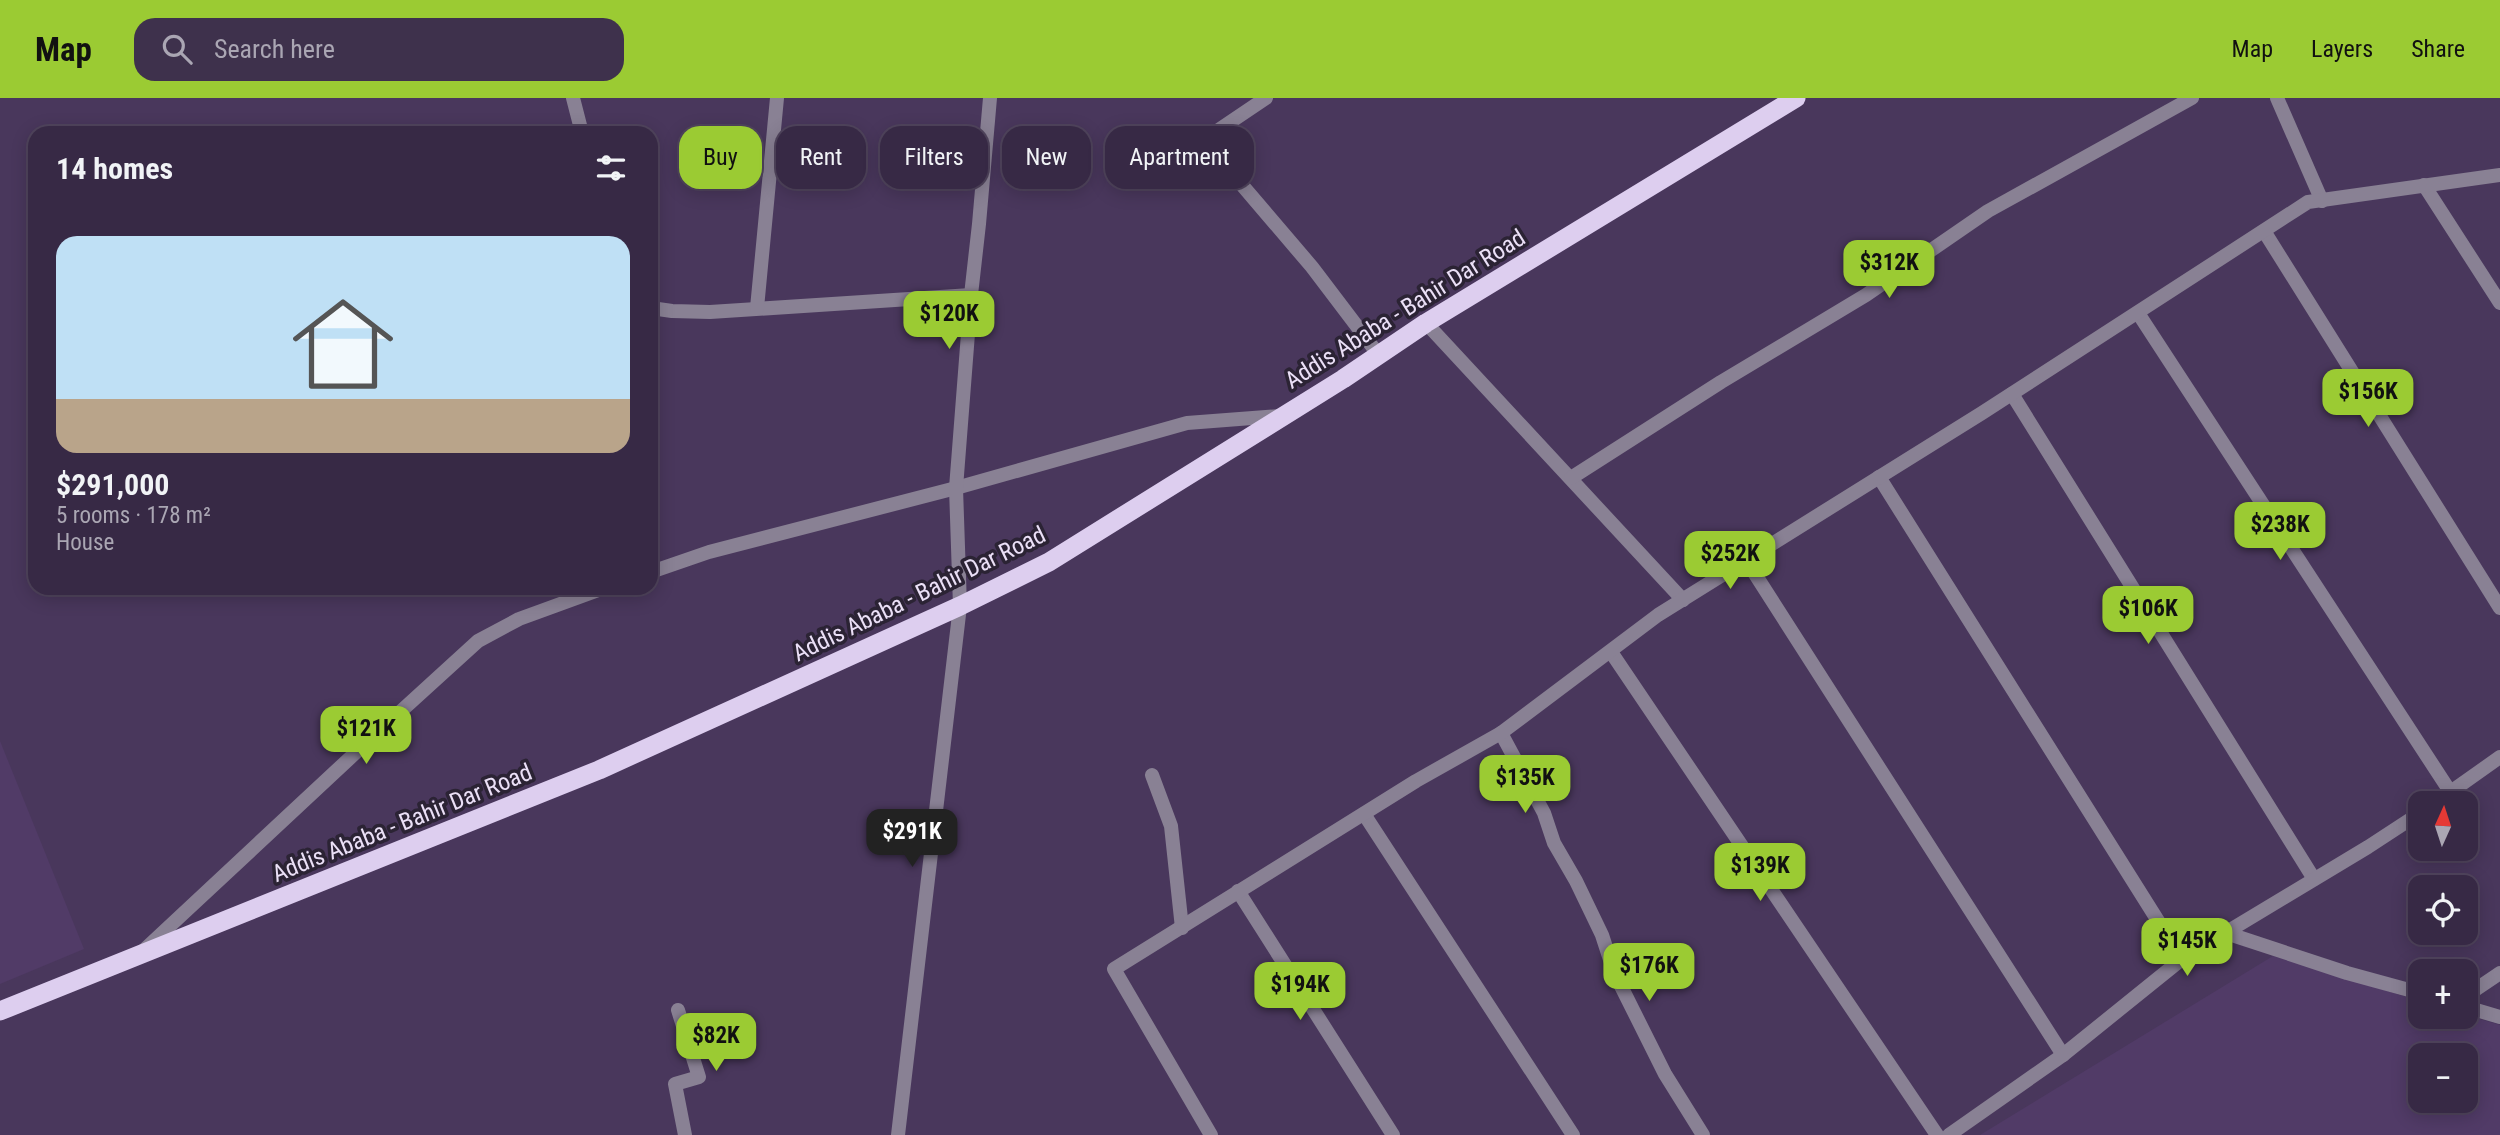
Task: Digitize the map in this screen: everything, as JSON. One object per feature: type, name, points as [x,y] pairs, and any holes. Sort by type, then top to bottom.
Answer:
[{"type":"highway","name":"Addis Ababa - Bahir Dar Road","points":[[0,1011],[599,770],[960,606],[1049,562],[1426,323],[1796,98]]},
{"type":"street","points":[[573,98],[580,126]]},
{"type":"street","points":[[757,308],[777,98]]},
{"type":"street","points":[[898,1135],[960,606],[956,488],[990,98]]},
{"type":"street","points":[[1266,98],[1220,129],[1207,144],[1312,267],[1378,354]]},
{"type":"street","points":[[1571,478],[1721,382],[1866,295],[1988,211],[2192,98]]},
{"type":"street","points":[[2277,98],[2322,201]]},
{"type":"street","points":[[1211,1135],[1114,969],[1416,781],[1501,733],[1658,615],[2012,394],[2308,202],[2500,175]]},
{"type":"street","points":[[2424,185],[2500,303]]},
{"type":"street","points":[[2264,231],[2500,608]]},
{"type":"street","points":[[658,309],[710,312],[971,295]]},
{"type":"street","points":[[2138,313],[2450,791]]},
{"type":"street","points":[[1426,323],[1683,600]]},
{"type":"street","points":[[2012,394],[2314,879]]},
{"type":"street","points":[[658,570],[735,545],[1187,424],[1280,416]]},
{"type":"street","points":[[1879,477],[2182,959]]},
{"type":"street","points":[[1746,560],[2063,1055]]},
{"type":"street","points":[[138,956],[478,641],[519,619],[585,595]]},
{"type":"street","points":[[1611,652],[1937,1135]]},
{"type":"street","points":[[1501,733],[1544,813],[1553,843],[1580,889],[1630,1006],[1665,1074],[1703,1135]]},
{"type":"street","points":[[2454,791],[2500,757]]},
{"type":"street","points":[[1152,775],[1171,826],[1182,928]]},
{"type":"street","points":[[1364,814],[1573,1135]]},
{"type":"street","points":[[1949,1135],[2063,1055],[2182,959],[2408,820]]},
{"type":"street","points":[[1238,891],[1392,1135]]},
{"type":"street","points":[[2226,933],[2347,973],[2408,990]]},
{"type":"street","points":[[2478,988],[2500,973]]},
{"type":"street","points":[[678,1010],[699,1077],[675,1084],[685,1135]]},
{"type":"street","points":[[2478,1011],[2500,1017]]},
{"type":"shaded area","points":[[0,741],[84,949],[0,984]]},
{"type":"shaded area","points":[[2273,956],[2408,997],[2408,1029],[2478,1029],[2478,1019],[2500,1025],[2500,1135],[1980,1135]]}]
